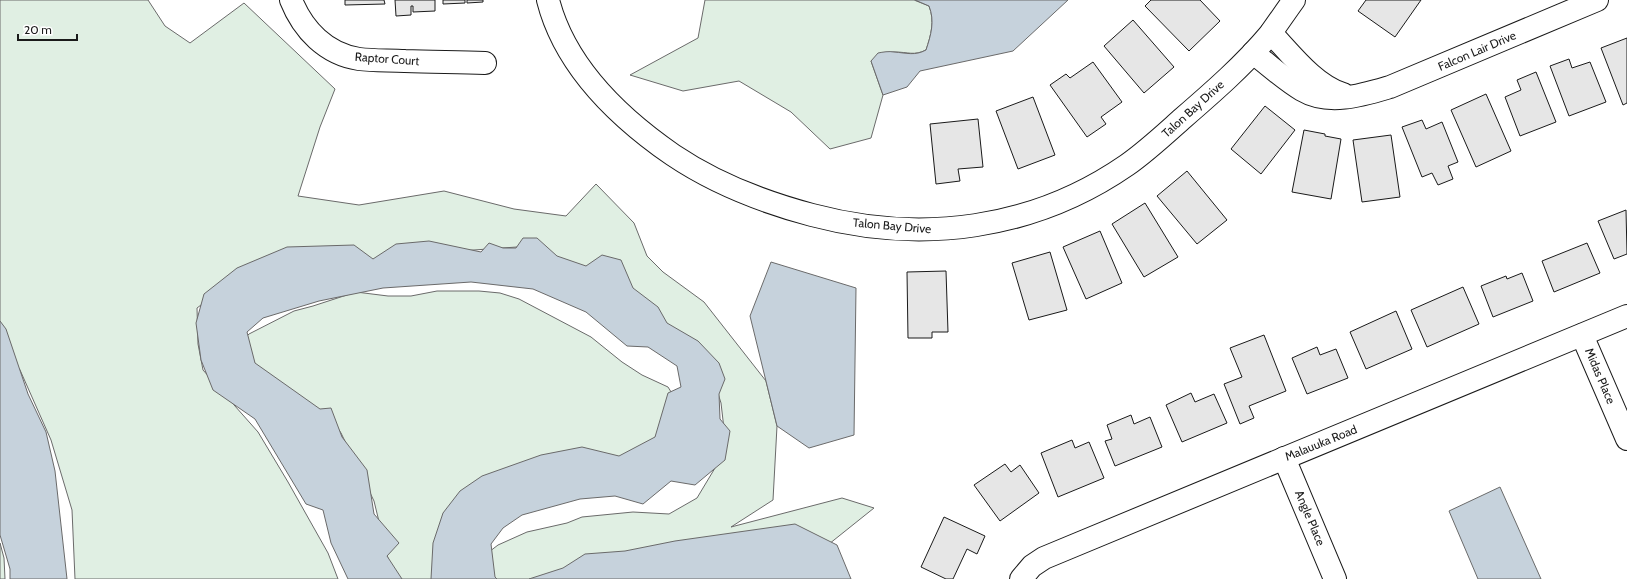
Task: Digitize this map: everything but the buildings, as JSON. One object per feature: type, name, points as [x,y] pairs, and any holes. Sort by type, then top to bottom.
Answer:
[{"type":"street","name":"Raptor Court","points":[[291,0],[302,23],[315,38],[326,46],[348,56],[367,60],[485,63]]},
{"type":"street","name":"Talon Bay Drive","points":[[548,0],[560,36],[573,59],[588,80],[613,107],[634,125],[684,162],[728,187],[794,210],[832,220],[872,227],[908,230],[950,229],[991,223],[1027,213],[1069,198],[1126,166],[1149,149],[1211,94],[1253,53],[1271,33],[1294,0]]},
{"type":"street","name":"Falcon Lair Drive","points":[[1253,53],[1303,91],[1329,98],[1339,98],[1372,92],[1409,80],[1597,0]]},
{"type":"street","name":"Falcon Lair Drive","points":[[1271,33],[1312,75],[1324,85],[1337,93],[1356,95]]},
{"type":"street","name":"Malauuka Road","points":[[1021,579],[1032,566],[1044,558],[1627,316]]},
{"type":"street","name":"Midas Place","points":[[1582,335],[1627,439]]},
{"type":"street","name":"Angle Place","points":[[1284,458],[1335,579]]},
{"type":"green space","points":[[0,0],[148,0],[165,26],[190,43],[244,3],[335,89],[320,127],[298,196],[359,205],[444,191],[514,209],[566,216],[596,184],[634,223],[647,256],[663,272],[704,302],[766,381],[777,426],[773,500],[731,527],[842,498],[874,508],[824,548],[583,579],[488,579],[485,555],[498,545],[527,532],[567,523],[582,517],[633,512],[669,514],[697,498],[715,468],[724,429],[721,403],[709,365],[517,247],[445,252],[217,293],[197,308],[198,344],[203,370],[258,432],[328,553],[338,579],[75,579],[72,510],[51,440],[20,370],[0,340]]},
{"type":"green space","points":[[705,0],[914,0],[929,6],[932,17],[932,28],[926,50],[914,53],[889,53],[871,61],[883,95],[871,138],[830,149],[791,112],[739,81],[683,91],[630,75],[698,38]]},
{"type":"green space","points":[[437,291],[479,291],[500,293],[519,299],[591,337],[622,362],[642,375],[668,387],[673,395],[671,418],[635,463],[551,470],[434,579],[393,579],[374,501],[341,433],[333,421],[265,385],[242,341],[249,334],[294,311],[356,292],[388,296],[411,296]]},
{"type":"green space","points":[[0,543],[4,558],[5,579],[0,579]]},
{"type":"shaded area","points":[[915,0],[1068,0],[1013,51],[920,71],[907,87],[883,95],[871,61],[878,53],[890,52],[914,54],[926,50],[932,28],[931,12],[929,6]]},
{"type":"shaded area","points":[[523,238],[537,238],[557,256],[586,266],[602,255],[621,260],[633,288],[658,307],[667,323],[698,341],[719,363],[725,379],[719,394],[720,419],[730,431],[725,460],[695,485],[671,481],[643,504],[615,496],[580,499],[522,515],[503,528],[491,544],[495,577],[497,579],[431,579],[433,543],[443,513],[460,491],[482,476],[541,455],[582,447],[619,456],[655,437],[668,393],[681,387],[677,366],[648,347],[627,346],[586,312],[533,289],[471,282],[383,288],[319,301],[263,318],[247,332],[255,363],[320,409],[331,408],[342,437],[367,470],[374,514],[399,543],[387,556],[402,579],[348,579],[331,543],[323,510],[306,504],[255,419],[213,390],[201,360],[196,323],[204,294],[237,268],[287,247],[354,245],[373,259],[396,244],[429,241],[481,252],[489,243],[503,248],[516,248]]},
{"type":"shaded area","points":[[771,262],[856,288],[854,435],[809,448],[777,426],[750,316]]},
{"type":"shaded area","points":[[0,321],[6,329],[28,394],[46,432],[55,471],[67,579],[10,579],[10,569],[0,535]]},
{"type":"shaded area","points":[[1500,487],[1541,579],[1478,579],[1449,511]]},
{"type":"shaded area","points":[[795,524],[837,545],[851,579],[529,579],[563,568],[585,554],[625,551],[675,541]]}]
